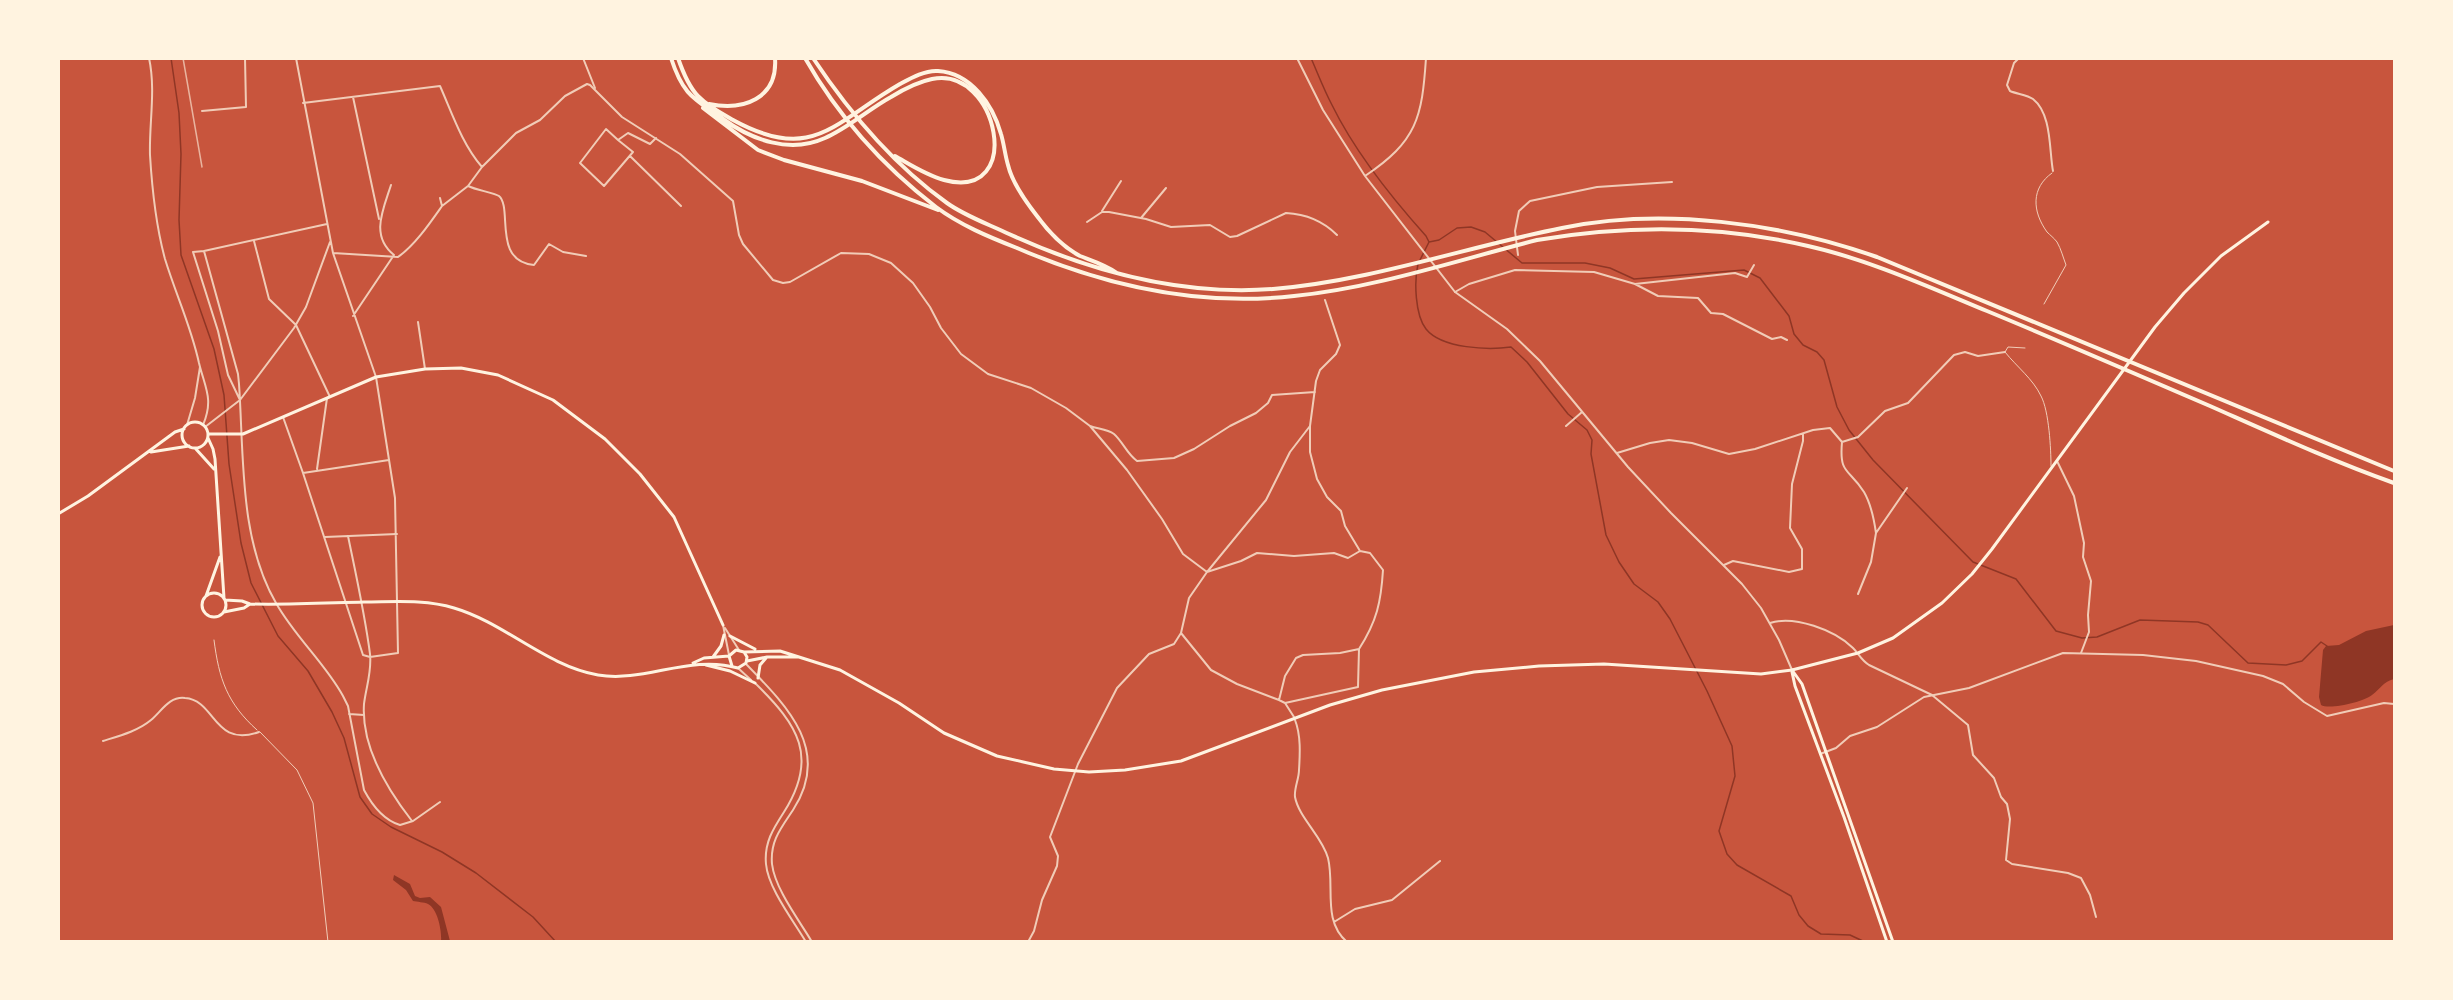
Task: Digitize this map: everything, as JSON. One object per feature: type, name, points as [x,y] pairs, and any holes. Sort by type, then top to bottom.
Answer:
[{"type":"highway","points":[[671,58],[678,79],[693,100],[721,124],[758,150],[784,160],[862,181],[942,210]]},
{"type":"highway","points":[[678,58],[684,77],[696,96],[746,127],[777,139],[801,140],[843,124]]},
{"type":"highway","points":[[706,103],[726,107],[744,105],[761,95],[772,83],[776,58]]},
{"type":"highway","points":[[805,58],[870,149],[942,210],[974,229],[1048,261],[1102,280],[1151,291],[1210,298],[1265,298],[1316,293],[1377,281],[1537,240],[1589,232],[1649,229],[1715,232],[1796,243],[1832,252],[1899,275],[2106,360],[2320,454],[2394,483]]},
{"type":"highway","points":[[813,58],[845,103],[891,154],[927,188],[960,212],[1055,255],[1119,275],[1198,288],[1262,289],[1317,284],[1576,225],[1657,220],[1731,223],[1783,230],[1877,257],[2394,471]]},
{"type":"highway","points":[[693,100],[735,127],[764,140],[786,145],[807,144],[826,138],[916,75],[936,70],[951,73],[967,81],[993,110],[1002,134],[1008,167],[1036,215],[1068,248],[1111,268],[1119,275]]},
{"type":"highway","points":[[869,107],[910,86],[934,78],[950,79],[966,86],[988,109],[996,152],[991,165],[980,178],[963,182],[946,181],[929,175],[891,154]]},
{"type":"main road","points":[[205,597],[217,593],[225,599],[250,604],[398,601],[432,603],[454,608],[488,622],[575,670],[600,675],[626,676],[712,657],[729,656],[733,651],[739,650],[744,652],[780,651],[803,657],[855,677],[944,733],[998,756],[1054,769],[1089,772],[1125,770],[1181,761],[1330,705],[1382,690],[1474,672],[1539,666],[1604,664],[1761,674],[1792,670],[1858,653],[1893,638],[1942,603],[1987,556],[2155,327],[2184,293],[2220,256],[2268,222]]},
{"type":"main road","points":[[208,436],[240,434],[376,377],[425,369],[461,368],[498,375],[552,400],[605,439],[640,474],[674,517],[723,625]]},
{"type":"main road","points":[[58,514],[175,432],[195,422],[204,426],[213,448],[220,555],[224,572],[224,612]]},
{"type":"main road","points":[[186,427],[184,440],[189,446]]},
{"type":"main road","points":[[195,448],[202,446],[208,436]]},
{"type":"main road","points":[[149,452],[189,446],[195,448],[215,470]]},
{"type":"main road","points":[[220,555],[203,608],[209,616],[217,616],[250,604]]},
{"type":"main road","points":[[712,657],[721,645],[724,635]]},
{"type":"main road","points":[[730,636],[747,647],[757,650]]},
{"type":"main road","points":[[744,652],[746,662]]},
{"type":"main road","points":[[729,656],[732,666]]},
{"type":"main road","points":[[688,664],[738,668],[746,662],[767,657],[803,657]]},
{"type":"main road","points":[[758,678],[760,665],[767,657]]},
{"type":"main road","points":[[701,664],[730,670],[754,683]]},
{"type":"main road","points":[[1792,670],[1802,684],[1893,942]]},
{"type":"main road","points":[[1792,670],[1795,686],[1887,942]]},
{"type":"street","points":[[149,58],[152,74],[150,154],[155,201],[165,257],[195,340],[200,367],[205,378],[209,403],[204,426]]},
{"type":"street","points":[[202,111],[246,107],[245,58]]},
{"type":"street","points":[[283,417],[363,655],[370,657],[398,652],[397,534],[389,460],[376,377],[353,316],[330,242],[296,58]]},
{"type":"street","points":[[583,58],[595,88]]},
{"type":"street","points":[[1297,58],[1323,110],[1365,176],[1455,292],[1507,329],[1540,361],[1671,513],[1724,565],[1761,608],[1792,670]]},
{"type":"street","points":[[1365,176],[1397,153],[1420,116],[1426,58]]},
{"type":"street","points":[[2019,58],[2014,63],[2007,85],[2010,92],[2032,99],[2042,111],[2047,127],[2053,171]]},
{"type":"street","points":[[333,253],[398,257],[442,206],[468,186],[483,166],[516,133],[544,116],[565,96],[587,84],[595,88],[622,117],[680,154],[734,201],[742,244],[773,280],[783,283],[790,282],[842,253],[870,254],[891,262],[913,283],[941,328],[961,354],[988,374],[1031,388],[1066,408],[1090,426],[1126,470],[1183,554],[1207,572]]},
{"type":"street","points":[[303,103],[440,86],[474,158],[483,166]]},
{"type":"street","points":[[353,97],[355,114],[372,178],[380,222],[380,237],[385,248],[394,255]]},
{"type":"street","points":[[606,129],[618,140],[633,152],[604,186],[580,163],[606,129]]},
{"type":"street","points":[[618,140],[628,133],[650,144],[656,138]]},
{"type":"street","points":[[630,156],[681,207]]},
{"type":"street","points":[[1087,222],[1102,212],[1121,181]]},
{"type":"street","points":[[1518,255],[1515,231],[1519,211],[1530,201],[1597,187],[1672,182]]},
{"type":"street","points":[[380,222],[391,185]]},
{"type":"street","points":[[468,186],[478,191],[494,193],[500,197],[504,205],[504,222],[510,251],[529,265],[534,265],[538,261],[549,244],[563,252],[586,256]]},
{"type":"street","points":[[1140,218],[1166,188]]},
{"type":"street","points":[[440,198],[442,206]]},
{"type":"street","points":[[1102,212],[1140,218],[1171,227],[1210,225],[1230,237],[1270,222],[1286,213],[1324,223],[1337,235]]},
{"type":"street","points":[[240,400],[228,375],[218,331],[193,252],[327,224]]},
{"type":"street","points":[[254,241],[269,299],[296,325],[328,397],[317,470]]},
{"type":"street","points":[[204,426],[240,400],[296,325],[310,296],[330,242]]},
{"type":"street","points":[[204,251],[238,374],[240,434],[248,514],[261,572],[274,604],[340,689],[349,714],[364,790],[369,800],[385,818],[400,825],[413,822],[440,802]]},
{"type":"street","points":[[353,316],[394,255]]},
{"type":"street","points":[[1635,284],[1735,273],[1748,277],[1753,267]]},
{"type":"street","points":[[1455,292],[1469,284],[1515,270],[1594,272],[1635,284],[1658,296],[1698,298],[1711,313],[1723,314],[1772,339],[1787,340]]},
{"type":"street","points":[[1285,703],[1358,687],[1359,648],[1376,617],[1382,598],[1383,570],[1370,554],[1360,551],[1345,526],[1341,511],[1326,496],[1317,479],[1310,452],[1310,426],[1320,370],[1336,354],[1340,345],[1325,300]]},
{"type":"street","points":[[418,322],[425,369]]},
{"type":"street","points":[[1842,442],[1858,437],[1885,411],[1908,403],[1954,355],[1965,352],[1978,356],[2006,352]]},
{"type":"street","points":[[186,427],[195,398],[200,367]]},
{"type":"street","points":[[1090,426],[1114,434],[1130,456],[1137,461],[1174,458],[1256,413],[1268,403],[1272,395],[1315,392]]},
{"type":"street","points":[[1566,426],[1583,411]]},
{"type":"street","points":[[1028,942],[1034,931],[1042,900],[1057,866],[1058,856],[1050,837],[1078,764],[1117,688],[1149,654],[1174,644],[1181,633],[1189,598],[1207,572],[1266,500],[1290,452],[1310,426]]},
{"type":"street","points":[[1617,453],[1650,442],[1669,440],[1692,443],[1729,454],[1755,449],[1823,427],[1830,428],[1842,442],[1840,458],[1846,470],[1864,492],[1875,522],[1876,533],[1871,562],[1858,594]]},
{"type":"street","points":[[1724,565],[1733,561],[1789,572],[1802,569],[1802,549],[1790,528],[1792,484],[1803,434]]},
{"type":"street","points":[[303,472],[389,460]]},
{"type":"street","points":[[2057,461],[2074,496],[2084,543],[2083,557],[2091,581],[2089,634],[2084,641],[2081,653]]},
{"type":"street","points":[[1876,533],[1907,489]]},
{"type":"street","points":[[324,537],[397,534]]},
{"type":"street","points":[[348,536],[370,657],[364,715],[366,737],[389,788],[413,822]]},
{"type":"street","points":[[1207,572],[1257,553],[1294,556],[1334,553],[1348,558],[1360,551]]},
{"type":"street","points":[[1770,623],[1779,620],[1795,621],[1818,627],[1845,642],[1858,653],[1862,661],[1931,694],[1968,725],[1973,755],[1994,778],[2007,804],[2010,819],[2006,860],[2012,864],[2068,873],[2081,878],[2090,895],[2096,917]]},
{"type":"street","points":[[723,625],[729,656]]},
{"type":"street","points":[[723,625],[739,650]]},
{"type":"street","points":[[1181,633],[1211,670],[1237,684],[1285,703],[1296,719],[1299,729],[1299,771],[1295,798],[1325,848],[1329,862],[1331,910],[1334,922],[1347,942]]},
{"type":"street","points":[[1279,700],[1284,676],[1296,658],[1303,655],[1340,653],[1359,648]]},
{"type":"street","points":[[1820,754],[1836,748],[1850,736],[1877,727],[1931,694],[1970,688],[2007,672],[2040,663],[2055,654],[2143,655],[2196,661],[2263,676],[2283,684],[2304,702],[2327,716],[2384,703],[2394,704]]},
{"type":"street","points":[[746,662],[797,722],[808,757],[809,769],[806,785],[800,799],[775,837],[772,851],[776,878],[812,942]]},
{"type":"street","points":[[738,668],[778,706],[791,723],[802,756],[802,771],[798,786],[770,835],[766,865],[770,881],[806,942]]},
{"type":"street","points":[[104,741],[139,728],[175,698],[186,697],[199,703],[230,734],[244,737],[260,732]]},
{"type":"street","points":[[349,714],[364,715]]},
{"type":"street","points":[[1334,922],[1355,909],[1392,900],[1440,861]]},
{"type":"lane","points":[[2044,304],[2066,265],[2057,242],[2046,231],[2039,217],[2034,196],[2042,180],[2053,171]]},
{"type":"lane","points":[[2025,348],[2008,347],[2006,352],[2025,372],[2042,397],[2051,448],[2050,471]]},
{"type":"lane","points":[[214,640],[217,668],[223,684],[241,714],[297,770],[313,803],[328,942]]},
{"type":"shaded area","points":[[2394,625],[2394,679],[2368,698],[2339,706],[2321,705],[2319,697],[2323,650],[2326,646],[2339,645],[2366,631]]},
{"type":"shaded area","points":[[394,875],[410,884],[415,896],[430,897],[441,907],[450,941],[441,941],[439,921],[431,907],[426,903],[413,901],[406,890],[393,880]]},
{"type":"waterway","points":[[171,58],[179,113],[181,255],[214,349],[224,395],[229,464],[241,543],[251,583],[278,636],[308,671],[332,712],[344,738],[360,797],[372,814],[391,827],[442,852],[476,873],[533,917],[556,942]]},
{"type":"waterway","points":[[1311,58],[1351,140],[1387,190],[1426,236],[1429,242],[1420,260]]},
{"type":"waterway","points":[[1429,242],[1439,240],[1457,228],[1471,227],[1485,232],[1522,263],[1585,263],[1610,268],[1634,279],[1744,270],[1760,278],[1789,316],[1794,334],[1803,345],[1817,352],[1824,360],[1837,407],[1849,430],[1873,460],[1973,562],[2016,579],[2056,631],[2082,638],[2097,637],[2140,620],[2198,622],[2208,625],[2248,663],[2286,665],[2302,661],[2321,642],[2327,646]]},
{"type":"waterway","points":[[1418,264],[1416,298],[1422,323],[1433,336],[1466,347],[1511,347],[1527,362],[1568,414],[1587,430],[1592,440],[1591,454],[1606,535],[1619,562],[1634,584],[1658,602],[1670,619],[1732,746],[1735,776],[1719,831],[1727,854],[1737,865],[1791,896],[1799,915],[1808,926],[1821,934],[1850,935],[1865,942]]},
{"type":"tram line","points":[[183,58],[202,167]]}]
